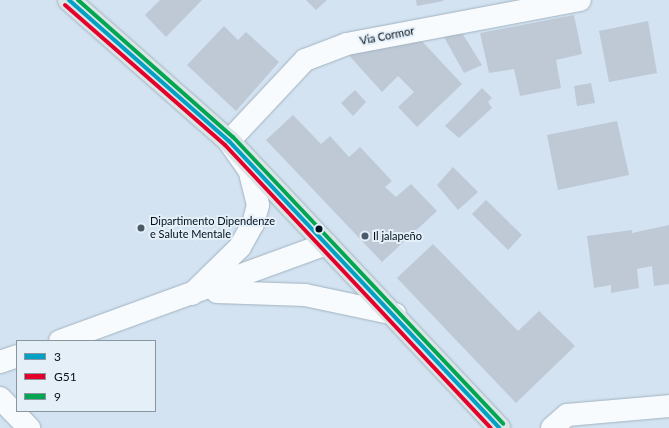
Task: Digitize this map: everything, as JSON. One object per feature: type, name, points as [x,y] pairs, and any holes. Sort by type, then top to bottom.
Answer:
[{"type":"main road","points":[[69,0],[229,141],[394,314],[499,428]]},
{"type":"street","name":"Via Cormor","points":[[229,141],[305,60],[347,44],[580,0]]},
{"type":"street","points":[[192,294],[240,248],[253,224],[258,205],[249,170],[229,141]]},
{"type":"street","points":[[63,340],[326,244]]},
{"type":"street","points":[[192,294],[235,290],[305,294],[394,314]]},
{"type":"street","points":[[0,362],[16,356]]},
{"type":"street","points":[[0,398],[29,428]]},
{"type":"street","points":[[552,428],[567,415],[669,406]]},
{"type":"building","points":[[160,0],[202,0],[166,37],[145,15]]},
{"type":"building","points":[[306,0],[327,0],[316,10]]},
{"type":"building","points":[[416,0],[443,0],[443,1],[417,6]]},
{"type":"building","points":[[574,15],[582,54],[556,60],[561,88],[520,96],[514,69],[489,73],[480,33]]},
{"type":"building","points":[[648,21],[657,73],[609,82],[599,31]]},
{"type":"building","points":[[224,26],[238,40],[246,32],[279,62],[236,111],[187,65]]},
{"type":"building","points":[[462,33],[482,65],[464,73],[444,37]]},
{"type":"building","points":[[418,37],[462,84],[417,127],[398,107],[414,92],[398,76],[382,92],[345,51]]},
{"type":"building","points":[[591,83],[595,103],[577,106],[574,86]]},
{"type":"building","points":[[482,88],[492,98],[488,102],[492,108],[459,138],[445,126]]},
{"type":"building","points":[[355,90],[366,102],[353,116],[341,103]]},
{"type":"building","points":[[293,115],[321,144],[330,136],[349,157],[360,147],[392,181],[385,187],[396,197],[411,184],[437,211],[382,262],[266,140]]},
{"type":"building","points":[[617,121],[629,175],[558,190],[547,135]]},
{"type":"building","points":[[453,167],[478,192],[458,210],[437,185]]},
{"type":"building","points":[[486,200],[522,235],[508,250],[472,214]]},
{"type":"building","points":[[669,225],[669,284],[654,286],[652,266],[637,269],[639,288],[611,293],[611,285],[594,288],[587,236],[632,230],[632,233]]},
{"type":"building","points":[[433,244],[518,331],[539,311],[575,346],[516,403],[397,278]]},
{"type":"transit line","name":"3","points":[[69,0],[229,141],[499,428]]},
{"type":"transit line","name":"9","points":[[78,0],[233,137],[503,424]]},
{"type":"transit line","name":"G51","points":[[65,5],[225,145],[491,428]]},
{"type":"place","name":"Dipartimento Dipendenze e Salute Mentale","points":[[141,228]]},
{"type":"place","name":"Il jalapeño","points":[[365,236]]}]
